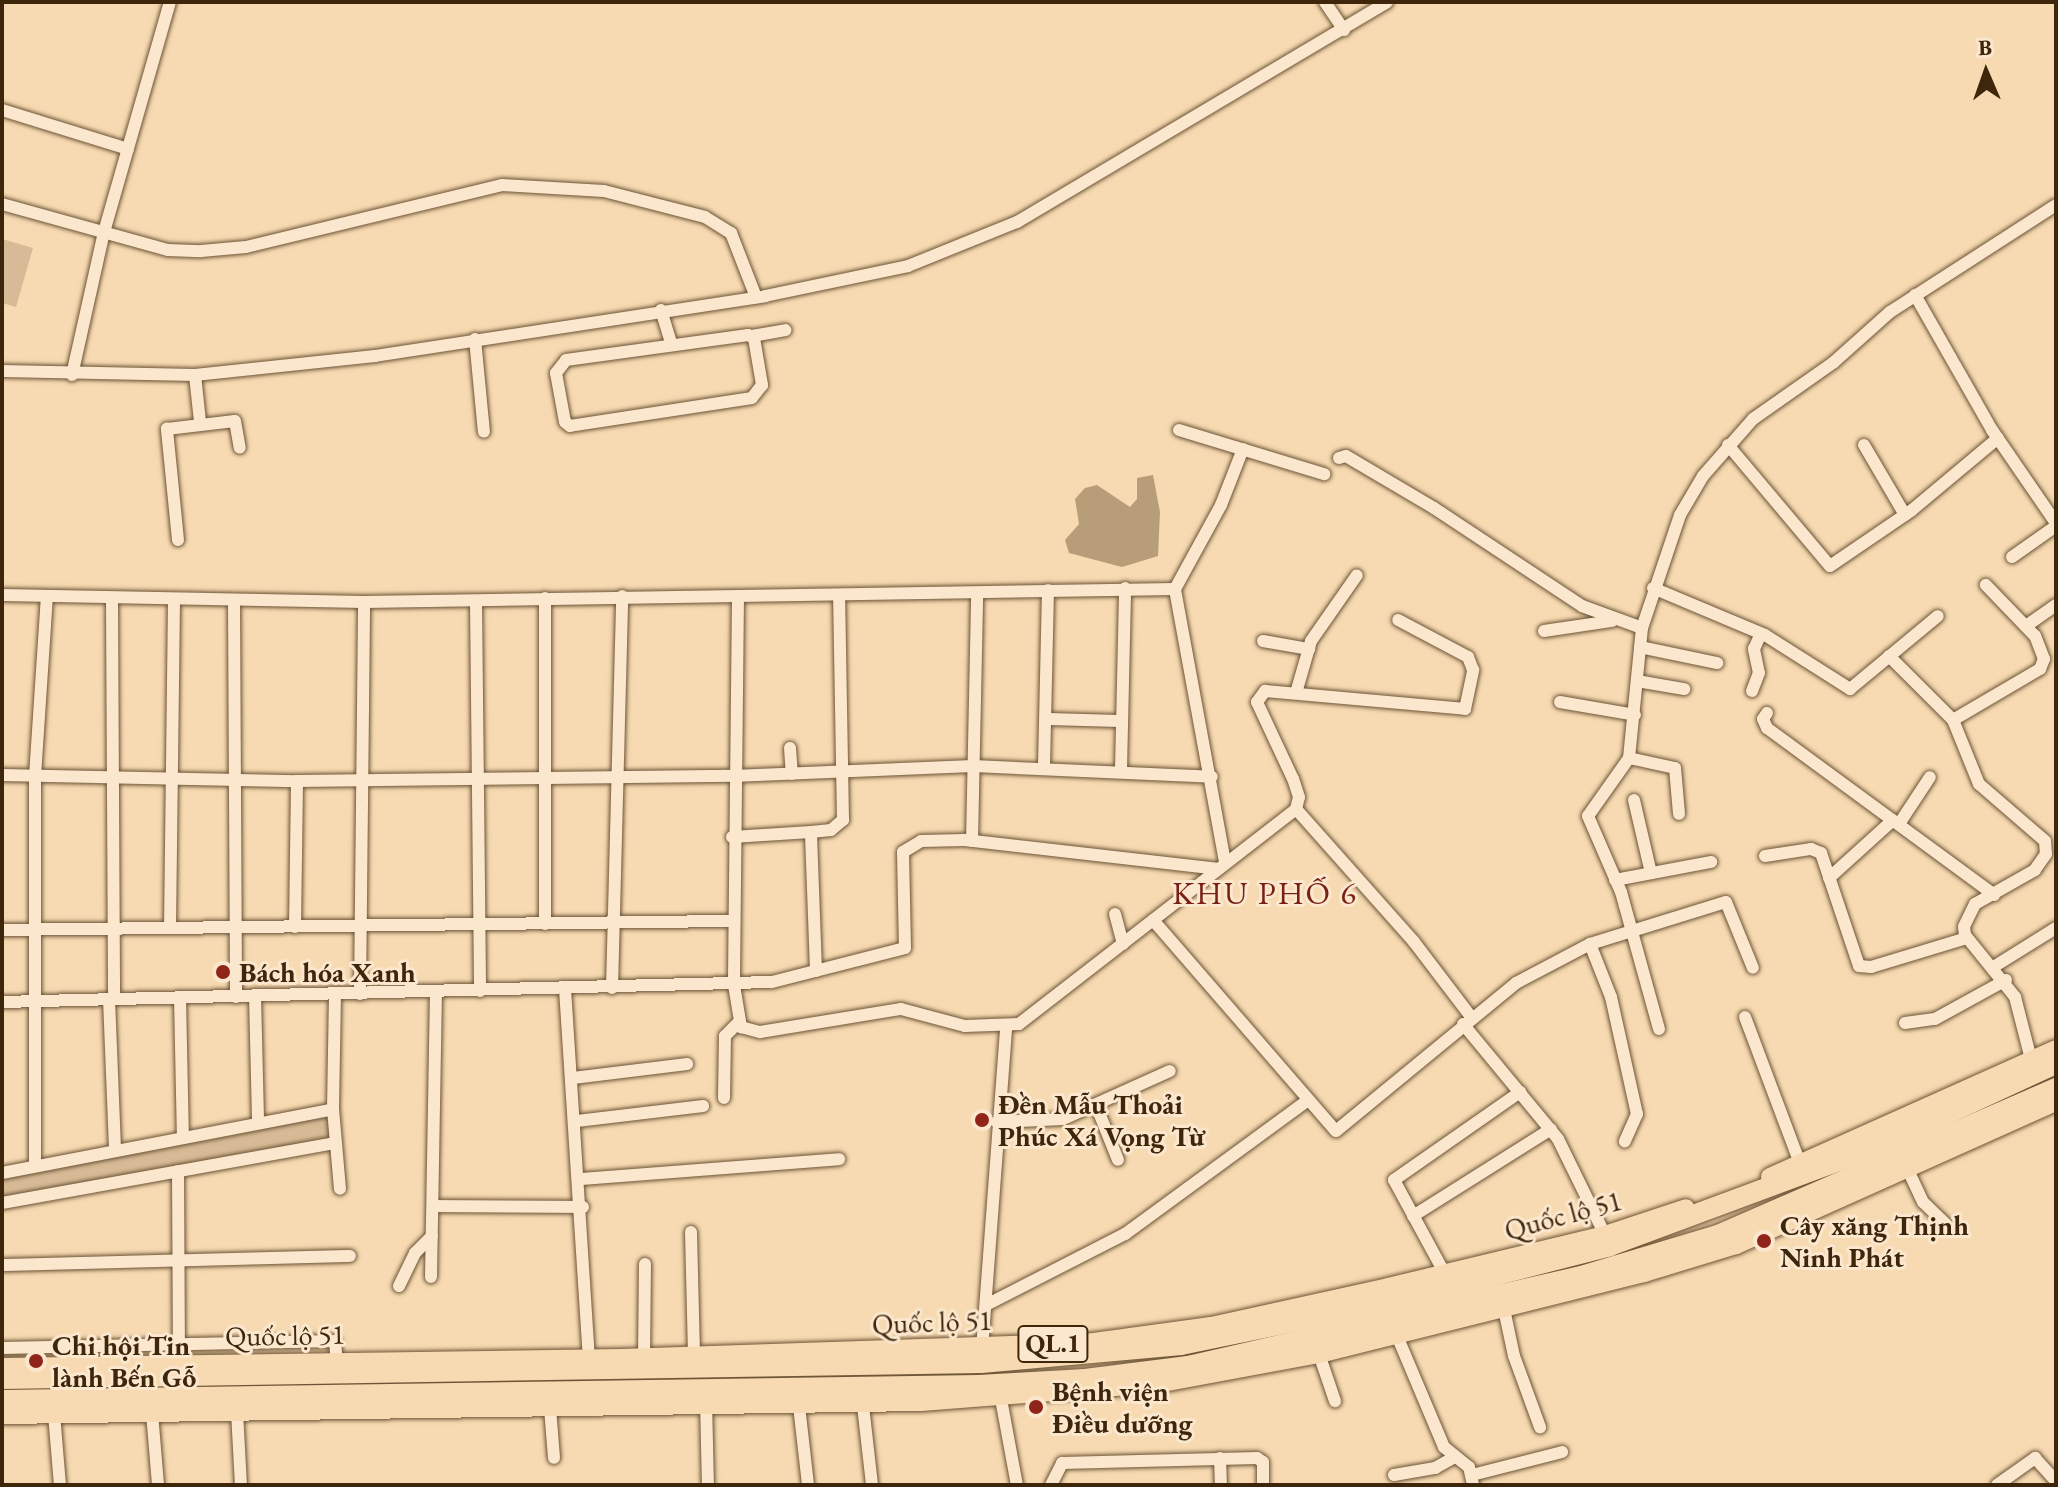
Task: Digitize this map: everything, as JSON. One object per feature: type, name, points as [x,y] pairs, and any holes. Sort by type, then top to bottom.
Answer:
[{"type":"highway","name":"Quốc lộ 51","points":[[2,1400],[53,1407],[979,1392],[1188,1366],[1392,1311],[1608,1240],[1803,1169],[2032,1068],[2056,1064]]},
{"type":"highway","name":"Quốc lộ 51","points":[[2,1379],[981,1356],[1181,1345],[1392,1311],[1544,1292],[1728,1232],[2056,1088]]},
{"type":"highway","points":[[979,1392],[981,1356]]},
{"type":"main road","name":"Quốc lộ 51","points":[[2032,1068],[2056,1049]]},
{"type":"main road","name":"Quốc lộ 51","points":[[1392,1311],[1504,1309],[1544,1292],[1736,1245],[2056,1102]]},
{"type":"main road","name":"Quốc lộ 51","points":[[979,1392],[1001,1399],[1157,1384],[1319,1354],[1392,1311],[1445,1274],[1608,1240]]},
{"type":"main road","name":"Quốc lộ 51","points":[[2,1367],[589,1364],[694,1356],[981,1356]]},
{"type":"main road","name":"Quốc lộ 51","points":[[2,1415],[53,1407],[152,1413],[237,1412],[312,1404],[550,1408],[706,1397]]},
{"type":"street","points":[[72,375],[104,232],[170,2]]},
{"type":"street","points":[[1325,2],[1344,30]]},
{"type":"street","points":[[2,371],[72,375],[195,375],[375,356],[756,297],[908,266],[1017,222],[1387,2]]},
{"type":"street","points":[[2,110],[128,149]]},
{"type":"street","points":[[2,204],[168,250],[246,247],[455,194],[542,184],[604,191],[705,217],[731,233],[756,297]]},
{"type":"street","points":[[1659,1029],[1632,928],[1588,816],[1629,758],[1642,628],[1680,515],[1728,445],[1753,419],[1834,362],[1915,295],[2056,205]]},
{"type":"street","points":[[1915,295],[1998,438],[2056,525],[2012,557]]},
{"type":"street","points":[[661,310],[671,343]]},
{"type":"street","points":[[752,336],[762,385],[752,398],[570,426],[565,422],[556,373],[566,360],[671,343],[785,330]]},
{"type":"street","points":[[475,339],[484,432]]},
{"type":"street","points":[[195,375],[200,422]]},
{"type":"street","points":[[178,540],[165,435],[172,427],[235,421],[240,448]]},
{"type":"street","points":[[1179,430],[1324,474]]},
{"type":"street","points":[[1728,445],[1830,566],[1905,515],[1998,438]]},
{"type":"street","points":[[1864,445],[1905,515]]},
{"type":"street","points":[[1221,865],[1212,777],[1175,589],[1221,505],[1243,449]]},
{"type":"street","points":[[1339,458],[1346,456],[1613,621],[1642,628]]},
{"type":"street","points":[[1296,693],[1309,649],[1357,575]]},
{"type":"street","points":[[1953,720],[2040,669],[2043,649],[2026,626],[1986,585]]},
{"type":"street","points":[[1121,770],[1125,588]]},
{"type":"street","points":[[1653,588],[1761,633],[1809,659],[1850,689],[1938,616]]},
{"type":"street","points":[[2,595],[112,601],[364,602],[1175,589]]},
{"type":"street","points":[[1044,766],[1048,590]]},
{"type":"street","points":[[972,841],[977,593]]},
{"type":"street","points":[[732,837],[831,830],[843,820],[839,595]]},
{"type":"street","points":[[612,988],[622,596]]},
{"type":"street","points":[[738,596],[732,837],[734,985],[739,1022],[747,1031],[760,1032],[901,1009],[965,1026],[1006,1028],[1019,1024],[1296,809],[1299,797],[1293,779],[1257,702],[1265,691],[1465,709],[1473,670],[1468,657],[1398,620]]},
{"type":"street","points":[[35,1166],[35,776],[47,597]]},
{"type":"street","points":[[545,598],[545,924]]},
{"type":"street","points":[[112,601],[109,777],[115,1150]]},
{"type":"street","points":[[170,928],[174,601]]},
{"type":"street","points":[[476,601],[480,991]]},
{"type":"street","points":[[234,602],[236,997]]},
{"type":"street","points":[[360,994],[364,602]]},
{"type":"street","points":[[2026,626],[2056,605]]},
{"type":"street","points":[[1544,631],[1613,621]]},
{"type":"street","points":[[1752,691],[1759,673],[1753,654],[1761,633]]},
{"type":"street","points":[[1263,641],[1309,649]]},
{"type":"street","points":[[1640,647],[1717,663]]},
{"type":"street","points":[[1889,656],[1953,720],[1979,784],[2051,837],[2046,854],[2035,870],[1966,915],[1967,938],[2006,980],[2032,1068]]},
{"type":"street","points":[[1637,681],[1684,689]]},
{"type":"street","points":[[1560,702],[1635,715]]},
{"type":"street","points":[[1767,713],[1763,719],[1767,728],[1994,895]]},
{"type":"street","points":[[1046,719],[1122,721]]},
{"type":"street","points":[[790,748],[792,774]]},
{"type":"street","points":[[1629,758],[1675,768],[1679,814]]},
{"type":"street","points":[[2,775],[172,781],[297,781],[733,776],[1044,766],[1212,777]]},
{"type":"street","points":[[1829,878],[1896,822],[1930,777]]},
{"type":"street","points":[[295,927],[297,781]]},
{"type":"street","points":[[1634,800],[1651,873]]},
{"type":"street","points":[[1296,809],[1424,954],[1468,1021],[1551,1129],[1608,1240]]},
{"type":"street","points":[[811,832],[816,971]]},
{"type":"street","points":[[2,1002],[734,985],[816,971],[905,948],[903,852],[921,841],[972,841],[1221,865]]},
{"type":"street","points":[[1765,856],[1816,849],[1859,966],[1871,967],[1967,938]]},
{"type":"street","points":[[1615,880],[1711,862]]},
{"type":"street","points":[[1153,920],[1307,1101],[1339,1130],[1516,983],[1590,944],[1632,928],[1730,903],[1753,968]]},
{"type":"street","points":[[1115,914],[1123,944]]},
{"type":"street","points":[[2,930],[732,921]]},
{"type":"street","points":[[1995,966],[2056,928]]},
{"type":"street","points":[[1590,944],[1611,997],[1637,1114],[1625,1141]]},
{"type":"street","points":[[1905,1023],[1935,1019],[2006,980]]},
{"type":"street","points":[[565,989],[583,1207],[589,1364]]},
{"type":"street","points":[[431,1277],[436,992]]},
{"type":"street","points":[[335,994],[333,1109],[340,1189]]},
{"type":"street","points":[[255,996],[258,1123]]},
{"type":"street","points":[[180,998],[183,1137]]},
{"type":"street","points":[[1745,1017],[1803,1169]]},
{"type":"street","points":[[724,1098],[725,1036],[739,1022]]},
{"type":"street","points":[[981,1356],[988,1304],[997,1122],[1006,1028]]},
{"type":"street","points":[[573,1078],[687,1064]]},
{"type":"street","points":[[997,1122],[1053,1121],[1170,1071]]},
{"type":"street","points":[[1445,1274],[1394,1180],[1520,1092]]},
{"type":"street","points":[[988,1304],[1136,1227],[1307,1101]]},
{"type":"street","points":[[1096,1105],[1118,1160]]},
{"type":"street","points":[[577,1121],[703,1106]]},
{"type":"street","points":[[2,1173],[333,1109]]},
{"type":"street","points":[[1413,1216],[1551,1129]]},
{"type":"street","points":[[2,1203],[336,1143]]},
{"type":"street","points":[[581,1179],[839,1159]]},
{"type":"street","points":[[1908,1170],[1923,1202],[1946,1224]]},
{"type":"street","points":[[178,1171],[179,1365]]},
{"type":"street","points":[[433,1206],[583,1207]]},
{"type":"street","points":[[691,1232],[694,1356]]},
{"type":"street","points":[[399,1286],[415,1253],[432,1236]]},
{"type":"street","points":[[2,1265],[350,1256]]},
{"type":"street","points":[[644,1358],[645,1264]]},
{"type":"street","points":[[1504,1309],[1514,1356],[1540,1427]]},
{"type":"street","points":[[1392,1311],[1444,1447],[1473,1480],[1562,1452]]},
{"type":"street","points":[[2,1348],[335,1341],[337,1363]]},
{"type":"street","points":[[1319,1354],[1335,1401]]},
{"type":"street","points":[[862,1394],[872,1485]]},
{"type":"street","points":[[798,1395],[808,1485]]},
{"type":"street","points":[[706,1397],[708,1485]]},
{"type":"street","points":[[1001,1399],[1017,1485]]},
{"type":"street","points":[[53,1407],[60,1485]]},
{"type":"street","points":[[550,1408],[554,1458]]},
{"type":"street","points":[[237,1412],[241,1485]]},
{"type":"street","points":[[152,1413],[158,1485]]},
{"type":"street","points":[[1394,1475],[1435,1468],[1455,1457]]},
{"type":"street","points":[[1051,1485],[1062,1463],[1220,1458],[1260,1459],[1263,1485]]},
{"type":"street","points":[[1220,1458],[1221,1485]]},
{"type":"street","points":[[1997,1485],[2035,1458],[2056,1481]]},
{"type":"shaded area","points":[[2,239],[33,248],[16,307],[2,303]]},
{"type":"shaded area","points":[[1153,475],[1160,512],[1158,556],[1122,567],[1069,553],[1065,540],[1079,524],[1075,499],[1085,488],[1097,485],[1130,507],[1137,499],[1137,478]]},
{"type":"shaded area","points":[[329,1113],[331,1140],[2,1200],[2,1177]]},
{"type":"place","name":"Bách hóa Xanh","points":[[223,972]]},
{"type":"place","name":"Đền Mẫu Thoải Phúc Xá Vọng Từ","points":[[982,1120]]},
{"type":"place","name":"Cây xăng Thịnh Ninh Phát","points":[[1764,1241]]},
{"type":"place","name":"Chi hội Tin lành Bến Gỗ","points":[[36,1361]]},
{"type":"place","name":"Bệnh viện Điều dưỡng","points":[[1036,1407]]},
{"type":"district","name":"KHU PHỐ 6","points":[[1265,893]]}]
